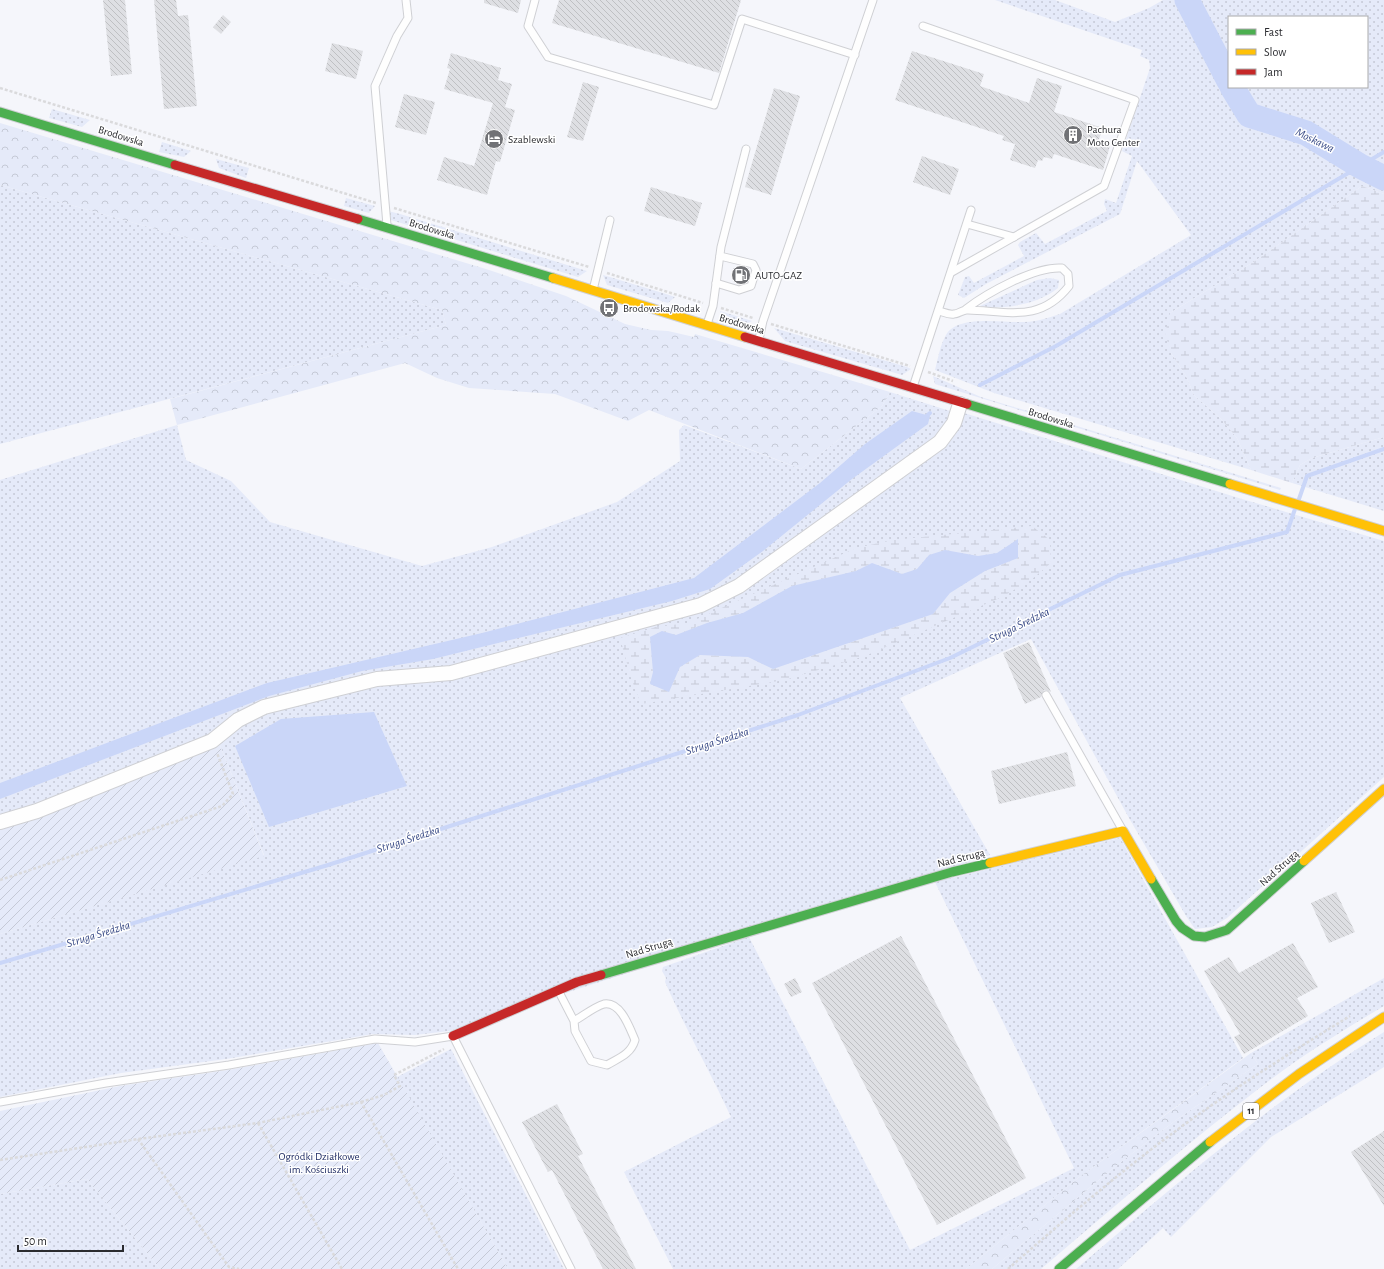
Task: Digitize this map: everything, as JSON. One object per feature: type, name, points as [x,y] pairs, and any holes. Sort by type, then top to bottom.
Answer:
[{"type":"main road","name":"Brodowska","points":[[0,112],[593,290],[912,389],[1384,531]]},
{"type":"main road","name":"Nad Strugą","points":[[455,1040],[577,982],[945,874],[1123,831],[1176,922],[1184,932],[1199,939],[1213,936],[1227,930],[1384,789]]},
{"type":"main road","name":"11","points":[[1059,1269],[1223,1132],[1283,1085],[1320,1058],[1384,1017]]},
{"type":"street","points":[[0,822],[37,811],[212,741],[238,720],[264,707],[294,698],[377,679],[451,672],[701,605],[738,586],[940,442],[954,423],[963,404]]},
{"type":"lane","points":[[387,228],[375,86],[397,36],[408,18],[406,0]]},
{"type":"lane","points":[[535,0],[528,26],[548,57],[714,105],[742,19],[855,54]]},
{"type":"lane","points":[[759,341],[763,321],[873,0]]},
{"type":"lane","points":[[923,26],[1135,100],[1104,186],[952,272]]},
{"type":"lane","points":[[707,325],[713,306],[720,256],[746,149]]},
{"type":"lane","points":[[912,389],[952,272],[971,210]]},
{"type":"lane","points":[[593,290],[610,220]]},
{"type":"lane","points":[[967,224],[1014,237]]},
{"type":"lane","points":[[716,284],[740,290],[751,286],[756,270],[753,264],[720,256]]},
{"type":"lane","points":[[939,311],[953,314],[966,309],[982,297],[1037,271],[1050,267],[1062,268],[1068,274],[1069,286],[1060,298],[1039,309],[1015,314],[966,309]]},
{"type":"lane","points":[[1046,695],[1123,831]]},
{"type":"lane","points":[[558,990],[574,1021],[575,1031],[591,1061],[607,1065],[633,1048],[635,1040],[623,1015],[614,1006],[605,1004],[574,1021]]},
{"type":"lane","points":[[0,1102],[106,1083],[229,1065],[375,1039],[415,1042],[455,1040],[571,1269]]},
{"type":"path","points":[[0,88],[941,375],[956,383]]},
{"type":"path","points":[[0,880],[222,806],[233,794],[212,741]]},
{"type":"path","points":[[1008,1269],[1147,1153],[1181,1127],[1300,1046],[1356,1012]]},
{"type":"path","points":[[0,1160],[258,1122],[361,1102],[384,1095],[400,1086],[394,1075],[455,1040]]},
{"type":"path","points":[[361,1102],[458,1269]]},
{"type":"path","points":[[258,1122],[342,1269]]},
{"type":"path","points":[[138,1139],[229,1267],[239,1269]]},
{"type":"green space","points":[[995,0],[1055,0],[1115,22],[1149,8],[1163,0],[1384,0],[1384,194],[1362,186],[1255,261],[1170,313],[1171,353],[1186,376],[1194,395],[1221,419],[1237,438],[1251,470],[994,393],[935,370],[942,343],[952,328],[960,324],[982,321],[1029,322],[1042,320],[1060,314],[1191,235],[1137,161],[1120,214],[986,284],[964,298],[958,295],[965,277],[969,276],[974,283],[1024,256],[1018,245],[1020,242],[1036,233],[1045,244],[1107,211],[1104,204],[1105,199],[1116,203],[1132,156],[1122,151],[1150,68],[1149,60],[1140,56],[1142,50]]},
{"type":"green space","points":[[52,109],[90,120],[82,127],[49,118]]},
{"type":"green space","points":[[0,123],[486,269],[566,296],[625,324],[694,337],[695,334],[890,392],[882,406],[801,469],[649,410],[628,421],[555,394],[469,388],[437,378],[405,363],[177,425],[170,399],[446,325],[442,310],[0,185]]},
{"type":"green space","points":[[162,142],[191,151],[184,157],[159,152]]},
{"type":"green space","points":[[216,159],[249,168],[246,178],[219,168]]},
{"type":"green space","points":[[0,185],[442,310],[446,325],[0,444]]},
{"type":"green space","points":[[1362,186],[1384,194],[1384,437],[1312,458],[1300,465],[1292,483],[1251,470],[1237,438],[1221,419],[1194,395],[1186,376],[1171,353],[1165,334],[1170,313],[1255,261]]},
{"type":"green space","points":[[346,198],[375,206],[369,213],[344,206]]},
{"type":"green space","points":[[388,211],[587,271],[578,277],[391,220]]},
{"type":"green space","points":[[603,275],[675,297],[668,303],[607,285]]},
{"type":"green space","points":[[1050,278],[1059,280],[1058,288],[1050,294],[1031,302],[1000,307],[980,306],[1037,280]]},
{"type":"green space","points":[[720,311],[752,321],[740,327],[722,320]]},
{"type":"green space","points":[[774,328],[911,369],[902,375],[785,341]]},
{"type":"green space","points":[[933,376],[981,397],[1281,488],[1280,490],[935,384]]},
{"type":"green space","points":[[890,392],[950,411],[950,418],[944,429],[904,462],[713,595],[451,666],[293,695],[211,737],[19,812],[0,817],[0,480],[177,425],[186,460],[231,481],[270,522],[422,566],[492,547],[617,502],[680,461],[679,430],[684,425],[801,469],[882,406]]},
{"type":"green space","points":[[964,413],[1242,499],[1384,541],[1384,777],[1227,918],[1212,927],[1195,929],[1129,818],[1031,639],[900,698],[990,855],[449,1031],[415,1035],[373,1034],[226,1059],[121,1073],[0,1097],[0,934],[264,855],[219,743],[240,724],[265,712],[702,609],[944,446]]},
{"type":"green space","points":[[1384,437],[1384,511],[1292,483],[1300,465],[1312,458]]},
{"type":"green space","points":[[1032,526],[1050,540],[1051,563],[1031,580],[1002,597],[865,656],[785,680],[641,704],[631,678],[620,638],[656,627],[688,623],[856,548],[893,540]],"holes":[[[1017,540],[1018,558],[985,571],[950,593],[933,614],[773,669],[748,657],[700,655],[680,667],[669,692],[650,684],[653,672],[650,637],[662,631],[676,635],[707,623],[743,613],[792,586],[856,571],[872,563],[902,574],[917,569],[929,555],[945,550],[978,556],[997,553]]]},
{"type":"green space","points":[[219,743],[264,856],[0,934],[0,828],[44,816]]},
{"type":"green space","points":[[1120,838],[1243,1058],[1078,1178],[966,1269],[673,1269],[624,1172],[731,1117],[665,982],[666,978],[662,971],[663,967],[749,937],[910,1250],[1074,1168],[935,882]]},
{"type":"green space","points":[[1384,978],[1384,1006],[1298,1060],[1270,1080],[1183,1149],[1041,1269],[992,1269],[1117,1165],[1176,1120],[1258,1064],[1251,1053]]},
{"type":"green space","points":[[1384,1032],[1384,1067],[1271,1137],[1171,1237],[1163,1228],[1118,1269],[1076,1269],[1226,1144],[1303,1086]]},
{"type":"green space","name":"Ogródki Działkowe im. Kościuszki","points":[[378,1043],[508,1269],[160,1269],[87,1179],[0,1194],[0,1111],[120,1086],[228,1070]]},
{"type":"green space","points":[[451,1049],[564,1269],[508,1269],[397,1077]]},
{"type":"green space","points":[[1251,1053],[1258,1064],[1176,1120],[1117,1165],[992,1269],[966,1269],[1078,1178]]},
{"type":"green space","points":[[87,1179],[160,1269],[0,1269],[0,1194]]},
{"type":"water","points":[[912,411],[930,416],[928,424],[852,479],[763,551],[710,589],[672,601],[433,659],[362,671],[269,696],[0,799],[0,783],[267,683],[482,633],[694,578],[820,483],[865,444]]},
{"type":"water","points":[[1018,539],[1018,558],[985,571],[950,593],[933,614],[773,669],[748,657],[700,655],[680,667],[669,692],[650,684],[653,672],[650,637],[662,631],[676,635],[707,623],[743,613],[792,586],[856,571],[872,563],[902,574],[917,569],[929,555],[945,550],[978,556],[997,553]]},
{"type":"water","points":[[374,712],[407,786],[269,827],[235,746],[281,719]]},
{"type":"building","points":[[103,0],[125,0],[132,74],[111,76]]},
{"type":"building","points":[[154,0],[176,0],[178,16],[188,15],[197,106],[164,109]]},
{"type":"building","points":[[484,0],[521,0],[518,13],[484,3]]},
{"type":"building","points":[[559,0],[741,0],[719,73],[552,23]]},
{"type":"building","points":[[223,15],[231,22],[221,34],[213,27]]},
{"type":"building","points":[[332,43],[363,51],[356,79],[325,71]]},
{"type":"building","points":[[912,51],[984,74],[980,86],[1029,103],[1037,78],[1062,86],[1054,112],[1103,128],[1098,142],[1110,146],[1103,170],[1054,154],[1052,159],[1044,157],[1042,161],[1038,160],[1035,168],[1010,160],[1015,144],[1002,140],[1004,136],[895,100]]},
{"type":"building","points":[[451,53],[501,68],[498,80],[512,84],[505,107],[515,110],[500,162],[496,161],[487,195],[437,180],[444,157],[474,166],[493,103],[444,89],[450,69],[447,68]]},
{"type":"building","points":[[583,82],[599,87],[583,141],[567,137]]},
{"type":"building","points":[[774,88],[800,96],[771,195],[745,187]]},
{"type":"building","points":[[404,94],[435,102],[426,135],[395,127]]},
{"type":"building","points":[[922,156],[959,169],[950,195],[913,182]]},
{"type":"building","points":[[651,187],[702,203],[695,226],[644,211]]},
{"type":"building","points":[[1029,642],[1051,692],[1044,690],[1041,697],[1025,704],[1003,653]]},
{"type":"building","points":[[1067,752],[1076,786],[999,804],[991,771]]},
{"type":"building","points":[[1336,892],[1355,932],[1329,943],[1311,903]]},
{"type":"building","points":[[901,936],[1026,1178],[937,1225],[812,983]]},
{"type":"building","points":[[1293,943],[1318,987],[1297,998],[1308,1016],[1244,1054],[1234,1037],[1240,1034],[1204,971],[1229,957],[1239,973]]},
{"type":"building","points":[[795,978],[802,992],[791,997],[784,984]]},
{"type":"building","points":[[557,1104],[583,1154],[578,1156],[636,1269],[603,1269],[552,1170],[548,1172],[522,1122]]},
{"type":"building","points":[[1384,1131],[1384,1206],[1351,1152]]},
{"type":"waterway","name":"Moskawa","points":[[1187,0],[1228,79]]},
{"type":"waterway","name":"Moskawa","points":[[1233,88],[1249,115],[1306,133],[1360,166],[1384,178]]},
{"type":"waterway","points":[[980,385],[1056,346],[1384,152]]},
{"type":"waterway","points":[[924,418],[930,413]]},
{"type":"waterway","name":"Struga Średzka","points":[[1299,499],[1307,476],[1384,449]]},
{"type":"waterway","name":"Struga Średzka","points":[[0,963],[328,865],[798,715],[950,658],[1120,575],[1287,532],[1295,509]]},
{"type":"traffic: fast","points":[[0,112],[175,165]]},
{"type":"traffic: fast","points":[[358,219],[553,278]]},
{"type":"traffic: fast","points":[[967,404],[1230,484]]},
{"type":"traffic: fast","points":[[1151,879],[1176,921],[1182,928],[1194,936],[1205,937],[1227,930],[1304,861]]},
{"type":"traffic: fast","points":[[601,975],[952,872],[990,863]]},
{"type":"traffic: fast","points":[[1059,1269],[1210,1142]]},
{"type":"traffic: slow","points":[[553,278],[745,337]]},
{"type":"traffic: slow","points":[[1230,484],[1384,531]]},
{"type":"traffic: slow","points":[[1304,861],[1384,789]]},
{"type":"traffic: slow","points":[[990,863],[1123,831],[1151,879]]},
{"type":"traffic: slow","points":[[1210,1142],[1299,1074],[1384,1017]]},
{"type":"traffic: jam","points":[[175,165],[358,219]]},
{"type":"traffic: jam","points":[[745,337],[967,404]]},
{"type":"traffic: jam","points":[[453,1036],[577,982],[601,975]]},
{"type":"place","name":"Pachura Moto Center","points":[[1073,135]]},
{"type":"place","name":"Szablewski","points":[[494,139]]},
{"type":"place","name":"AUTO-GAZ","points":[[741,275]]},
{"type":"place","name":"Brodowska/Rodak","points":[[609,308]]}]
